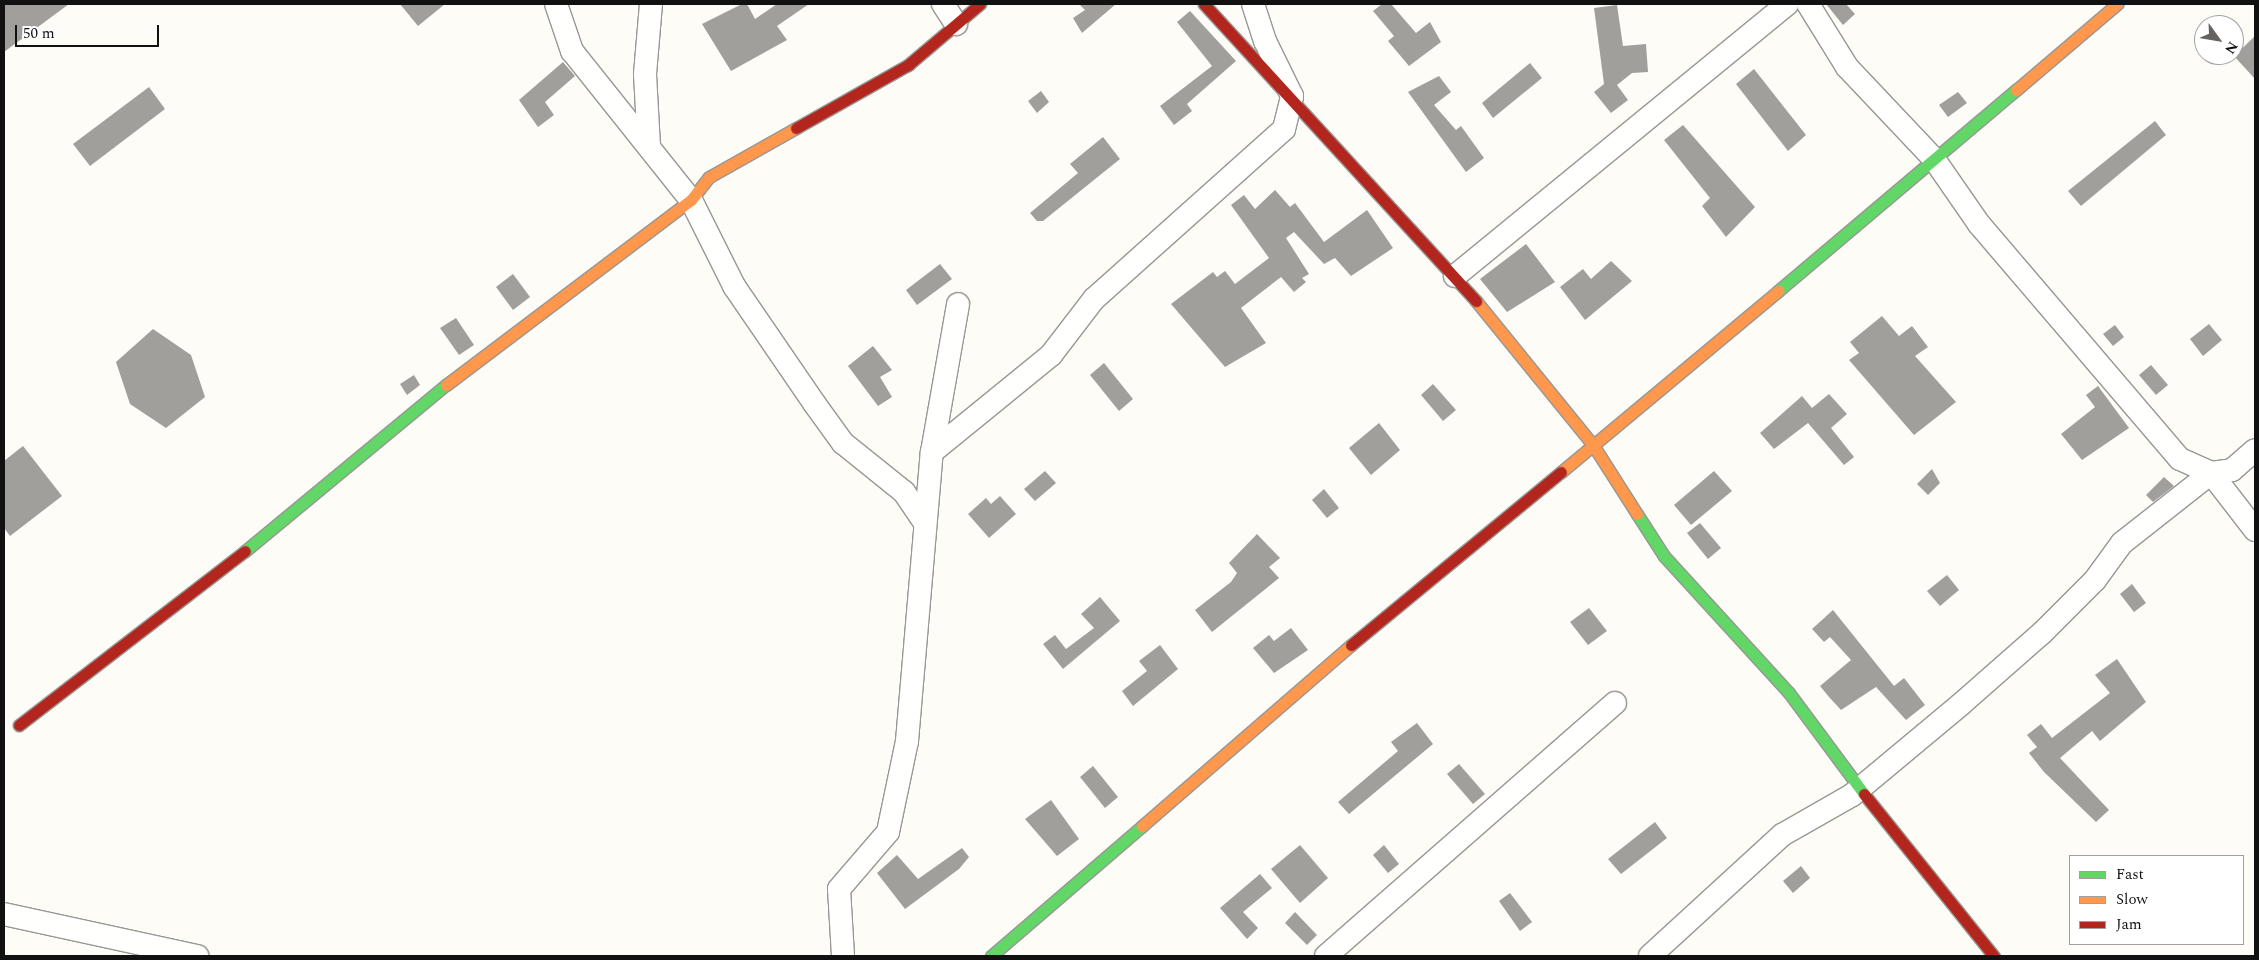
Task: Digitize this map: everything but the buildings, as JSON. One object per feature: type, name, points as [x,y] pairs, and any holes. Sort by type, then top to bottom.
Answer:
[{"type":"street","points":[[556,4],[572,51],[691,200],[734,286],[814,403],[843,443],[904,492],[925,523]]},
{"type":"street","points":[[649,146],[645,74],[651,4]]},
{"type":"street","points":[[943,4],[956,24]]},
{"type":"street","points":[[19,725],[229,564],[405,416],[691,200],[709,177],[908,65],[980,4]]},
{"type":"street","points":[[1204,4],[1292,96],[1455,276],[1593,446],[1664,556],[1727,620],[1789,693],[1860,789],[1994,956]]},
{"type":"street","points":[[932,452],[1051,355],[1094,299],[1284,129],[1292,96],[1265,41],[1253,4]]},
{"type":"street","points":[[1455,276],[1787,4]]},
{"type":"street","points":[[1808,4],[1847,67],[1934,159],[1979,224],[2180,459],[2211,473],[2255,530]]},
{"type":"street","points":[[991,956],[1182,788],[1593,446],[2117,4]]},
{"type":"street","points":[[843,956],[839,889],[888,832],[907,741],[932,452],[958,304]]},
{"type":"street","points":[[1650,956],[1782,835],[1860,789],[2042,633],[2095,580],[2122,543],[2211,473],[2232,470],[2255,450]]},
{"type":"street","points":[[1326,956],[1615,703]]},
{"type":"street","points":[[4,914],[197,956]]},
{"type":"traffic: fast","points":[[1778,291],[2016,90]]},
{"type":"traffic: fast","points":[[245,551],[446,385]]},
{"type":"traffic: fast","points":[[1637,514],[1664,556],[1789,693],[1864,794]]},
{"type":"traffic: fast","points":[[991,956],[1142,826]]},
{"type":"traffic: slow","points":[[2016,90],[2117,4]]},
{"type":"traffic: slow","points":[[446,385],[691,200],[709,177],[796,128]]},
{"type":"traffic: slow","points":[[1561,472],[1778,291]]},
{"type":"traffic: slow","points":[[1476,301],[1593,445],[1637,514]]},
{"type":"traffic: slow","points":[[1142,826],[1351,645]]},
{"type":"traffic: jam","points":[[796,128],[908,65],[980,4]]},
{"type":"traffic: jam","points":[[1204,4],[1476,301]]},
{"type":"traffic: jam","points":[[1351,645],[1561,472]]},
{"type":"traffic: jam","points":[[19,725],[245,551]]},
{"type":"traffic: jam","points":[[1864,794],[1994,956]]}]
